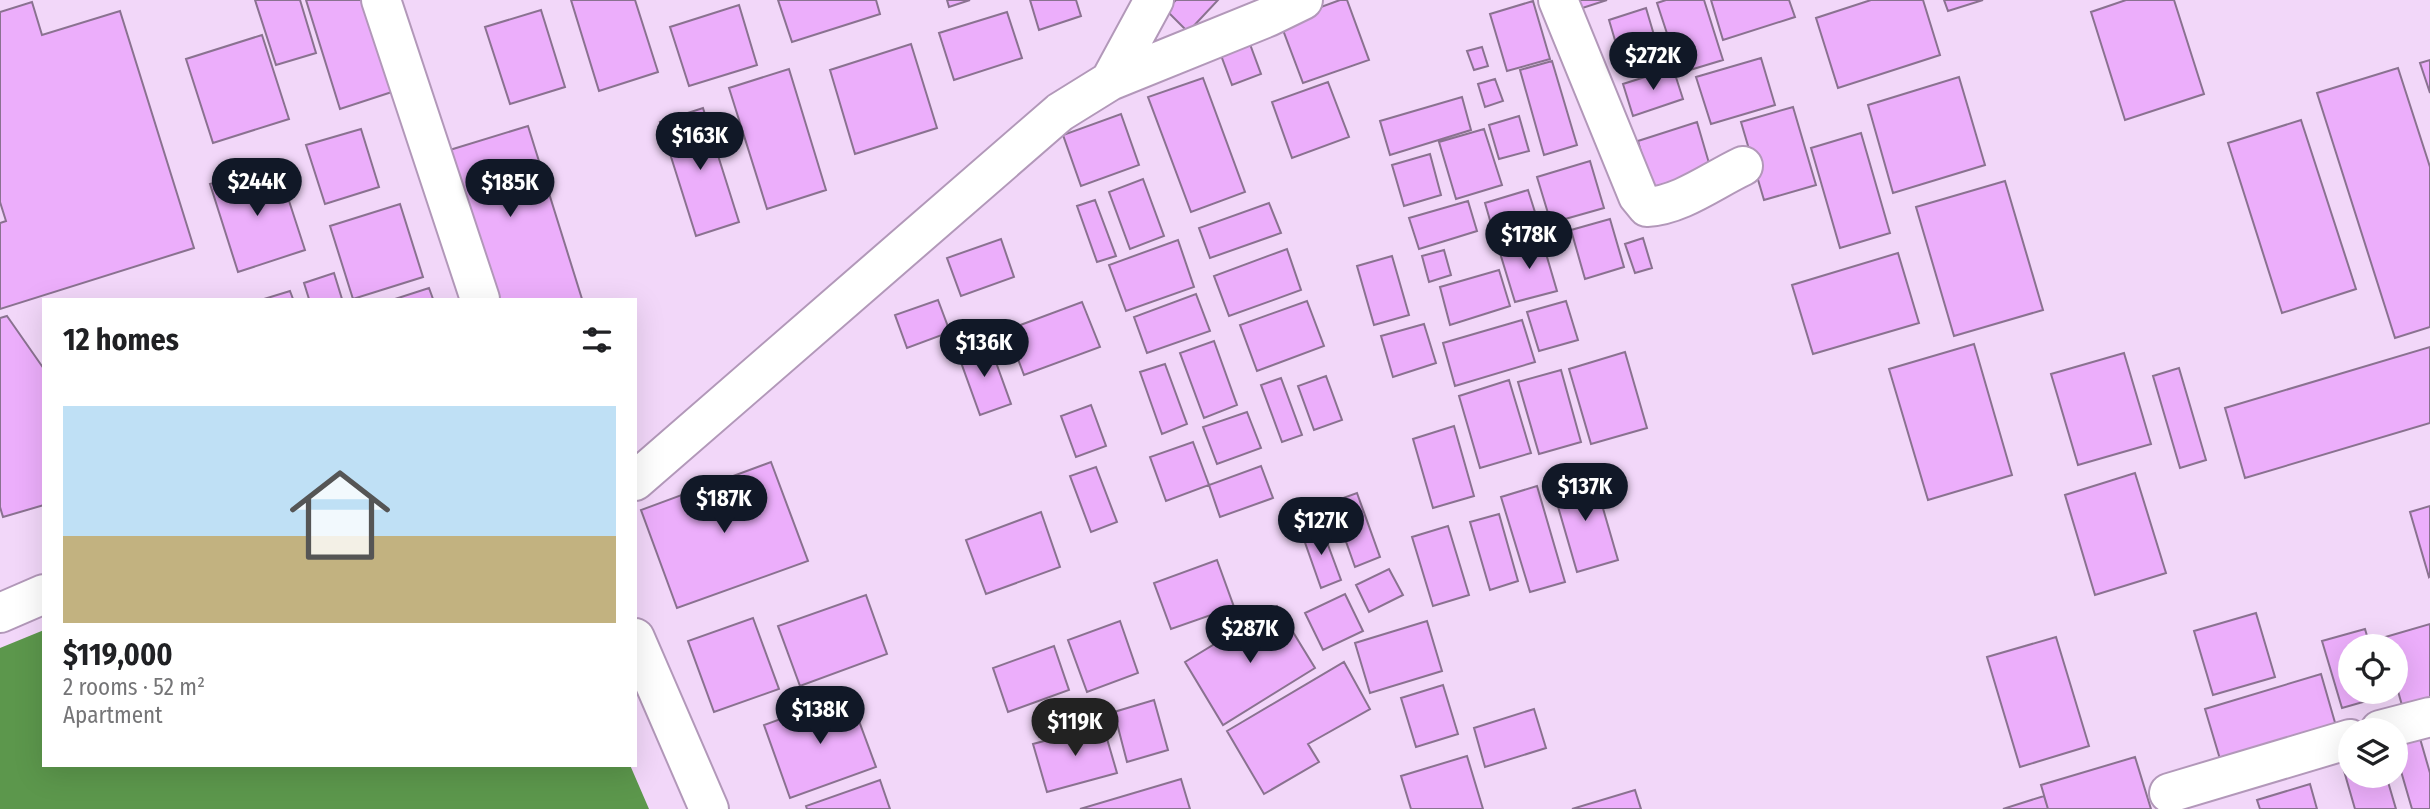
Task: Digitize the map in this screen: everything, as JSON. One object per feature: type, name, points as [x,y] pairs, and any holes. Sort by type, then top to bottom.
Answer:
[{"type":"street","points":[[382,0],[480,298]]},
{"type":"street","points":[[1110,81],[1154,0]]},
{"type":"street","points":[[637,479],[1060,112],[1110,81],[1268,17],[1303,0]]},
{"type":"street","points":[[1558,0],[1638,196],[1647,207],[1660,206],[1743,166]]},
{"type":"street","points":[[0,613],[42,595]]},
{"type":"street","points":[[637,643],[709,809]]},
{"type":"street","points":[[2408,723],[2430,717]]},
{"type":"street","points":[[2169,793],[2338,742]]},
{"type":"shaded area","points":[[42,631],[42,767],[631,767],[649,809],[0,809],[0,648]]},
{"type":"building","points":[[255,0],[300,0],[316,53],[276,65]]},
{"type":"building","points":[[306,0],[376,0],[404,88],[340,109]]},
{"type":"building","points":[[571,0],[635,0],[658,72],[599,91]]},
{"type":"building","points":[[778,0],[876,0],[880,14],[792,42]]},
{"type":"building","points":[[947,0],[970,0],[949,7]]},
{"type":"building","points":[[1030,0],[1076,0],[1081,16],[1039,30]]},
{"type":"building","points":[[1176,0],[1218,0],[1188,32],[1166,10]]},
{"type":"building","points":[[1340,0],[1347,0],[1369,60],[1303,83],[1280,22]]},
{"type":"building","points":[[1566,0],[1607,0],[1570,12]]},
{"type":"building","points":[[1666,0],[1704,0],[1723,60],[1680,73],[1657,3]]},
{"type":"building","points":[[1711,0],[1789,0],[1795,17],[1723,40]]},
{"type":"building","points":[[1871,0],[1923,0],[1940,55],[1838,88],[1816,18]]},
{"type":"building","points":[[1944,0],[1983,0],[1948,11]]},
{"type":"building","points":[[2126,0],[2174,0],[2204,94],[2125,120],[2091,12]]},
{"type":"building","points":[[1533,1],[1550,59],[1507,71],[1490,14]]},
{"type":"building","points":[[32,2],[42,35],[120,11],[194,248],[0,309],[0,223],[6,221],[0,202],[0,12]]},
{"type":"building","points":[[739,5],[757,65],[689,86],[670,27]]},
{"type":"building","points":[[1646,8],[1662,62],[1625,74],[1609,20]]},
{"type":"building","points":[[541,10],[565,87],[510,104],[485,27]]},
{"type":"building","points":[[1007,12],[1022,58],[954,80],[939,33]]},
{"type":"building","points":[[1244,28],[1261,74],[1232,85],[1215,39]]},
{"type":"building","points":[[262,35],[289,119],[213,143],[186,59]]},
{"type":"building","points":[[911,44],[937,128],[855,154],[830,70]]},
{"type":"building","points":[[1482,47],[1488,66],[1474,70],[1467,51]]},
{"type":"building","points":[[1761,58],[1775,105],[1711,124],[1696,77]]},
{"type":"building","points":[[2430,60],[2430,93],[2420,63]]},
{"type":"building","points":[[1552,61],[1577,145],[1544,155],[1520,70]]},
{"type":"building","points":[[1673,68],[1683,99],[1633,116],[1623,84]]},
{"type":"building","points":[[2398,68],[2430,167],[2430,327],[2395,338],[2317,93]]},
{"type":"building","points":[[789,69],[826,190],[767,209],[729,88]]},
{"type":"building","points":[[1959,77],[1985,165],[1893,193],[1868,105]]},
{"type":"building","points":[[1203,78],[1245,192],[1191,212],[1148,97]]},
{"type":"building","points":[[1495,79],[1503,101],[1485,107],[1478,84]]},
{"type":"building","points":[[1328,82],[1349,137],[1292,158],[1272,102]]},
{"type":"building","points":[[1462,97],[1471,130],[1390,155],[1380,121]]},
{"type":"building","points":[[1793,107],[1816,185],[1764,200],[1741,122]]},
{"type":"building","points":[[703,108],[739,222],[696,236],[660,122]]},
{"type":"building","points":[[1121,114],[1139,165],[1081,186],[1063,135]]},
{"type":"building","points":[[1519,116],[1529,151],[1499,159],[1489,125]]},
{"type":"building","points":[[2301,120],[2356,289],[2282,313],[2228,143]]},
{"type":"building","points":[[1697,122],[1711,170],[1651,188],[1638,141]]},
{"type":"building","points":[[528,126],[582,298],[486,298],[440,153]]},
{"type":"building","points":[[361,129],[379,187],[325,204],[306,145]]},
{"type":"building","points":[[1484,129],[1502,185],[1456,199],[1439,142]]},
{"type":"building","points":[[1861,133],[1890,233],[1840,248],[1811,148]]},
{"type":"building","points":[[1430,154],[1441,195],[1404,206],[1392,165]]},
{"type":"building","points":[[1590,161],[1604,208],[1551,223],[1537,177]]},
{"type":"building","points":[[277,164],[305,250],[238,272],[210,184]]},
{"type":"building","points":[[1143,179],[1164,236],[1130,249],[1109,192]]},
{"type":"building","points":[[2005,181],[2043,310],[1954,336],[1916,207]]},
{"type":"building","points":[[1528,190],[1540,228],[1496,241],[1485,203]]},
{"type":"building","points":[[1095,200],[1116,256],[1097,262],[1077,206]]},
{"type":"building","points":[[1468,201],[1477,231],[1419,249],[1409,218]]},
{"type":"building","points":[[1269,203],[1281,233],[1210,258],[1199,228]]},
{"type":"building","points":[[400,204],[423,277],[353,298],[330,226]]},
{"type":"building","points":[[1610,219],[1624,267],[1585,279],[1571,230]]},
{"type":"building","points":[[1643,238],[1652,268],[1635,273],[1625,244]]},
{"type":"building","points":[[1001,239],[1014,277],[961,296],[947,258]]},
{"type":"building","points":[[1178,240],[1194,287],[1126,311],[1109,265]]},
{"type":"building","points":[[1542,240],[1557,291],[1515,302],[1500,253]]},
{"type":"building","points":[[1287,249],[1301,290],[1229,316],[1214,276]]},
{"type":"building","points":[[1444,250],[1451,275],[1429,282],[1422,256]]},
{"type":"building","points":[[1898,253],[1919,323],[1813,354],[1792,285]]},
{"type":"building","points":[[1392,256],[1409,315],[1374,325],[1357,266]]},
{"type":"building","points":[[1499,270],[1510,306],[1450,325],[1440,287]]},
{"type":"building","points":[[334,273],[342,298],[309,298],[304,283]]},
{"type":"building","points":[[429,288],[433,298],[398,298]]},
{"type":"building","points":[[290,291],[293,298],[267,298]]},
{"type":"building","points":[[1196,294],[1210,331],[1147,353],[1134,317]]},
{"type":"building","points":[[938,300],[950,332],[907,348],[895,315]]},
{"type":"building","points":[[1307,301],[1324,346],[1257,371],[1240,325]]},
{"type":"building","points":[[1566,301],[1578,340],[1539,351],[1527,312]]},
{"type":"building","points":[[1082,302],[1100,347],[1024,375],[1007,330]]},
{"type":"building","points":[[7,316],[42,366],[42,506],[3,517],[0,507],[0,318]]},
{"type":"building","points":[[1522,320],[1535,362],[1455,386],[1443,343]]},
{"type":"building","points":[[1424,324],[1436,363],[1393,377],[1381,336]]},
{"type":"building","points":[[1214,341],[1237,405],[1204,418],[1180,353]]},
{"type":"building","points":[[989,343],[1011,404],[980,415],[958,354]]},
{"type":"building","points":[[1974,344],[2012,475],[1928,500],[1889,369]]},
{"type":"building","points":[[2430,347],[2430,423],[2245,478],[2225,408]]},
{"type":"building","points":[[1625,352],[1647,428],[1591,444],[1569,369]]},
{"type":"building","points":[[2124,353],[2151,444],[2078,465],[2051,374]]},
{"type":"building","points":[[1165,364],[1187,424],[1162,434],[1140,372]]},
{"type":"building","points":[[2179,368],[2206,460],[2180,468],[2153,376]]},
{"type":"building","points":[[1561,370],[1581,442],[1539,454],[1518,382]]},
{"type":"building","points":[[1326,376],[1342,420],[1314,430],[1298,386]]},
{"type":"building","points":[[1281,378],[1302,435],[1282,442],[1261,385]]},
{"type":"building","points":[[1509,380],[1531,453],[1480,468],[1459,396]]},
{"type":"building","points":[[1091,405],[1106,446],[1076,457],[1061,416]]},
{"type":"building","points":[[1247,412],[1261,448],[1217,464],[1203,427]]},
{"type":"building","points":[[1454,426],[1474,496],[1433,508],[1413,439]]},
{"type":"building","points":[[1193,442],[1209,485],[1166,501],[1150,457]]},
{"type":"building","points":[[771,462],[808,561],[677,608],[641,510]]},
{"type":"building","points":[[1261,466],[1273,498],[1220,517],[1209,485]]},
{"type":"building","points":[[1096,467],[1117,522],[1091,532],[1070,476]]},
{"type":"building","points":[[2135,473],[2166,573],[2095,595],[2065,495]]},
{"type":"building","points":[[1593,474],[1618,560],[1577,572],[1552,486]]},
{"type":"building","points":[[1537,486],[1565,582],[1530,592],[1501,497]]},
{"type":"building","points":[[1357,493],[1380,557],[1355,567],[1332,502]]},
{"type":"building","points":[[2430,506],[2430,576],[2429,577],[2410,512]]},
{"type":"building","points":[[1041,512],[1060,567],[986,594],[966,540]]},
{"type":"building","points":[[1499,514],[1518,581],[1490,590],[1470,522]]},
{"type":"building","points":[[1321,526],[1341,580],[1321,588],[1302,534]]},
{"type":"building","points":[[1448,526],[1469,595],[1433,606],[1412,537]]},
{"type":"building","points":[[1217,560],[1234,607],[1171,629],[1154,583]]},
{"type":"building","points":[[1389,569],[1403,595],[1369,612],[1356,585]]},
{"type":"building","points":[[1345,594],[1363,631],[1323,650],[1305,613]]},
{"type":"building","points":[[866,595],[887,654],[800,686],[778,626]]},
{"type":"building","points":[[1277,606],[1315,668],[1223,725],[1185,662]]},
{"type":"building","points":[[2256,613],[2275,677],[2213,695],[2194,631]]},
{"type":"building","points":[[753,618],[779,689],[714,712],[688,641]]},
{"type":"building","points":[[1120,621],[1138,673],[1087,692],[1068,640]]},
{"type":"building","points":[[1427,621],[1442,671],[1370,693],[1355,643]]},
{"type":"building","points":[[2430,624],[2430,708],[2405,716],[2402,704],[2408,704],[2408,634],[2396,634]]},
{"type":"building","points":[[2365,629],[2366,634],[2347,634]]},
{"type":"building","points":[[2056,637],[2089,746],[2020,767],[1987,657]]},
{"type":"building","points":[[2338,637],[2338,695],[2322,641]]},
{"type":"building","points":[[1054,646],[1069,690],[1008,712],[993,668]]},
{"type":"building","points":[[1344,662],[1370,709],[1308,744],[1319,762],[1264,794],[1227,731]]},
{"type":"building","points":[[2321,674],[2336,726],[2220,759],[2205,709]]},
{"type":"building","points":[[1443,685],[1458,734],[1416,747],[1401,698]]},
{"type":"building","points":[[849,694],[876,767],[790,798],[764,725]]},
{"type":"building","points":[[1154,700],[1168,750],[1127,762],[1114,712]]},
{"type":"building","points":[[1534,709],[1546,748],[1485,767],[1474,728]]},
{"type":"building","points":[[1103,725],[1117,773],[1047,792],[1033,744]]},
{"type":"building","points":[[2419,735],[2430,773],[2430,809],[2412,809],[2406,788],[2408,788],[2408,738]]},
{"type":"building","points":[[1467,756],[1483,809],[1411,809],[1401,776]]},
{"type":"building","points":[[2135,757],[2151,809],[2048,809],[2041,785]]},
{"type":"building","points":[[1181,779],[1190,809],[1080,809]]},
{"type":"building","points":[[880,780],[890,809],[807,809],[806,806]]},
{"type":"building","points":[[2310,784],[2317,809],[2260,809],[2257,800]]},
{"type":"building","points":[[2349,788],[2390,788],[2396,809],[2355,809]]},
{"type":"building","points":[[1635,790],[1641,809],[1572,809]]},
{"type":"building","points":[[2044,796],[2048,809],[2003,809]]}]
